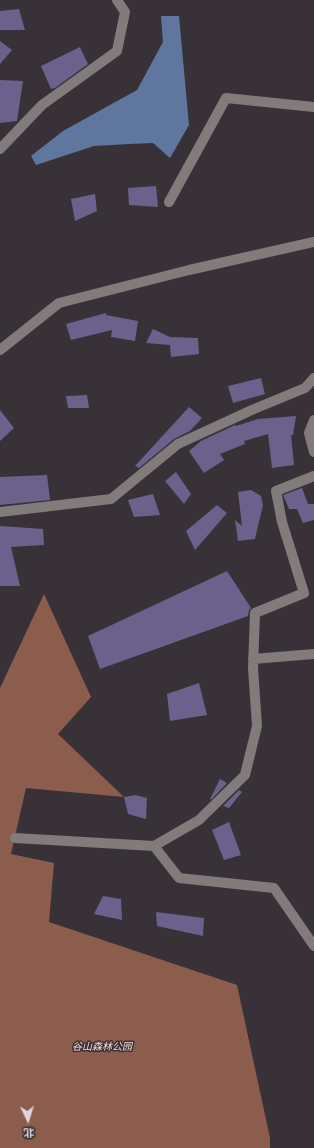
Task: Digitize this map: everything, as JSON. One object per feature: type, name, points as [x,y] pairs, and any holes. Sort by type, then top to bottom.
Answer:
[{"type":"street","points":[[0,149],[42,105],[117,52],[125,12],[117,0]]},
{"type":"street","points":[[169,202],[226,98],[314,107]]},
{"type":"street","points":[[0,350],[59,303],[189,270],[314,242]]},
{"type":"street","points":[[0,512],[111,500],[178,444],[254,409],[305,388],[314,378]]},
{"type":"street","points":[[314,420],[309,433],[314,452]]},
{"type":"street","points":[[15,838],[154,846],[199,820],[245,775],[257,726],[253,659],[255,613],[304,593],[282,522],[276,491],[314,476]]},
{"type":"street","points":[[253,659],[314,654]]},
{"type":"street","points":[[154,846],[179,878],[274,888],[314,946]]},
{"type":"green space","name":"谷山森林公园","points":[[44,594],[91,697],[58,734],[124,797],[26,788],[11,854],[54,863],[49,922],[237,985],[270,1138],[270,1148],[0,1148],[0,688]]},
{"type":"water","points":[[161,16],[179,16],[189,125],[170,158],[153,143],[129,144],[94,146],[36,165],[31,156],[63,131],[137,90],[163,42]]},
{"type":"building","points":[[19,9],[25,30],[0,30],[0,11]]},
{"type":"building","points":[[0,41],[12,50],[0,64]]},
{"type":"building","points":[[80,47],[88,64],[55,88],[51,89],[41,66]]},
{"type":"building","points":[[0,80],[23,81],[17,121],[0,123]]},
{"type":"building","points":[[156,186],[158,207],[129,205],[128,188]]},
{"type":"building","points":[[95,194],[97,211],[75,221],[71,199]]},
{"type":"building","points":[[106,313],[106,315],[138,321],[135,341],[111,337],[112,330],[71,340],[66,324]]},
{"type":"building","points":[[153,329],[170,337],[198,338],[199,354],[171,357],[170,345],[146,343]]},
{"type":"building","points":[[261,378],[265,394],[233,403],[228,386]]},
{"type":"building","points":[[87,395],[89,408],[68,408],[66,396]]},
{"type":"building","points":[[189,407],[202,418],[190,431],[174,439],[139,468],[135,466]]},
{"type":"building","points":[[0,410],[14,428],[0,441]]},
{"type":"building","points":[[296,416],[293,435],[291,435],[294,465],[272,468],[268,434],[244,441],[245,444],[220,454],[224,460],[204,473],[189,451],[201,441],[235,425],[236,426],[258,419]]},
{"type":"building","points":[[176,472],[191,494],[184,504],[165,481]]},
{"type":"building","points":[[47,475],[50,500],[0,505],[0,477]]},
{"type":"building","points":[[302,488],[308,504],[314,504],[314,520],[303,523],[297,509],[289,509],[283,495]]},
{"type":"building","points":[[251,490],[261,496],[263,505],[255,539],[238,541],[235,520],[242,526],[238,492]]},
{"type":"building","points":[[153,494],[160,515],[134,517],[128,500]]},
{"type":"building","points":[[217,505],[227,513],[195,550],[186,531]]},
{"type":"building","points":[[0,526],[43,529],[44,545],[11,547],[20,586],[0,586]]},
{"type":"building","points":[[227,571],[251,608],[248,616],[100,669],[88,636]]},
{"type":"building","points":[[199,683],[207,715],[170,721],[167,694]]},
{"type":"building","points":[[220,779],[227,783],[211,800],[210,799]]},
{"type":"building","points":[[239,790],[242,792],[229,808],[223,806]]},
{"type":"building","points":[[135,795],[147,798],[146,819],[128,814],[124,797]]},
{"type":"building","points":[[229,822],[241,855],[224,860],[212,830]]},
{"type":"building","points":[[103,896],[121,899],[122,920],[94,914]]},
{"type":"building","points":[[156,912],[204,918],[203,936],[157,926]]}]
